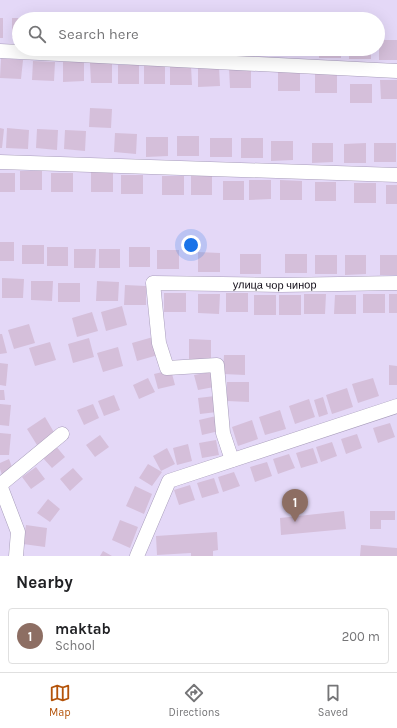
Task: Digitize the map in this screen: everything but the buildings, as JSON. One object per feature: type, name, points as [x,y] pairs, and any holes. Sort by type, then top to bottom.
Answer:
[{"type":"street","points":[[0,51],[12,52]]},
{"type":"street","points":[[99,56],[397,71]]},
{"type":"street","points":[[0,162],[397,175]]},
{"type":"street","name":"улица чор чинор","points":[[232,460],[223,433],[217,365],[167,368],[159,343],[153,283],[281,285],[397,283]]},
{"type":"street","points":[[137,556],[169,481],[397,406]]},
{"type":"street","points":[[16,556],[18,532],[0,485],[62,434]]},
{"type":"place","name":"maktab","points":[[295,522]]}]
